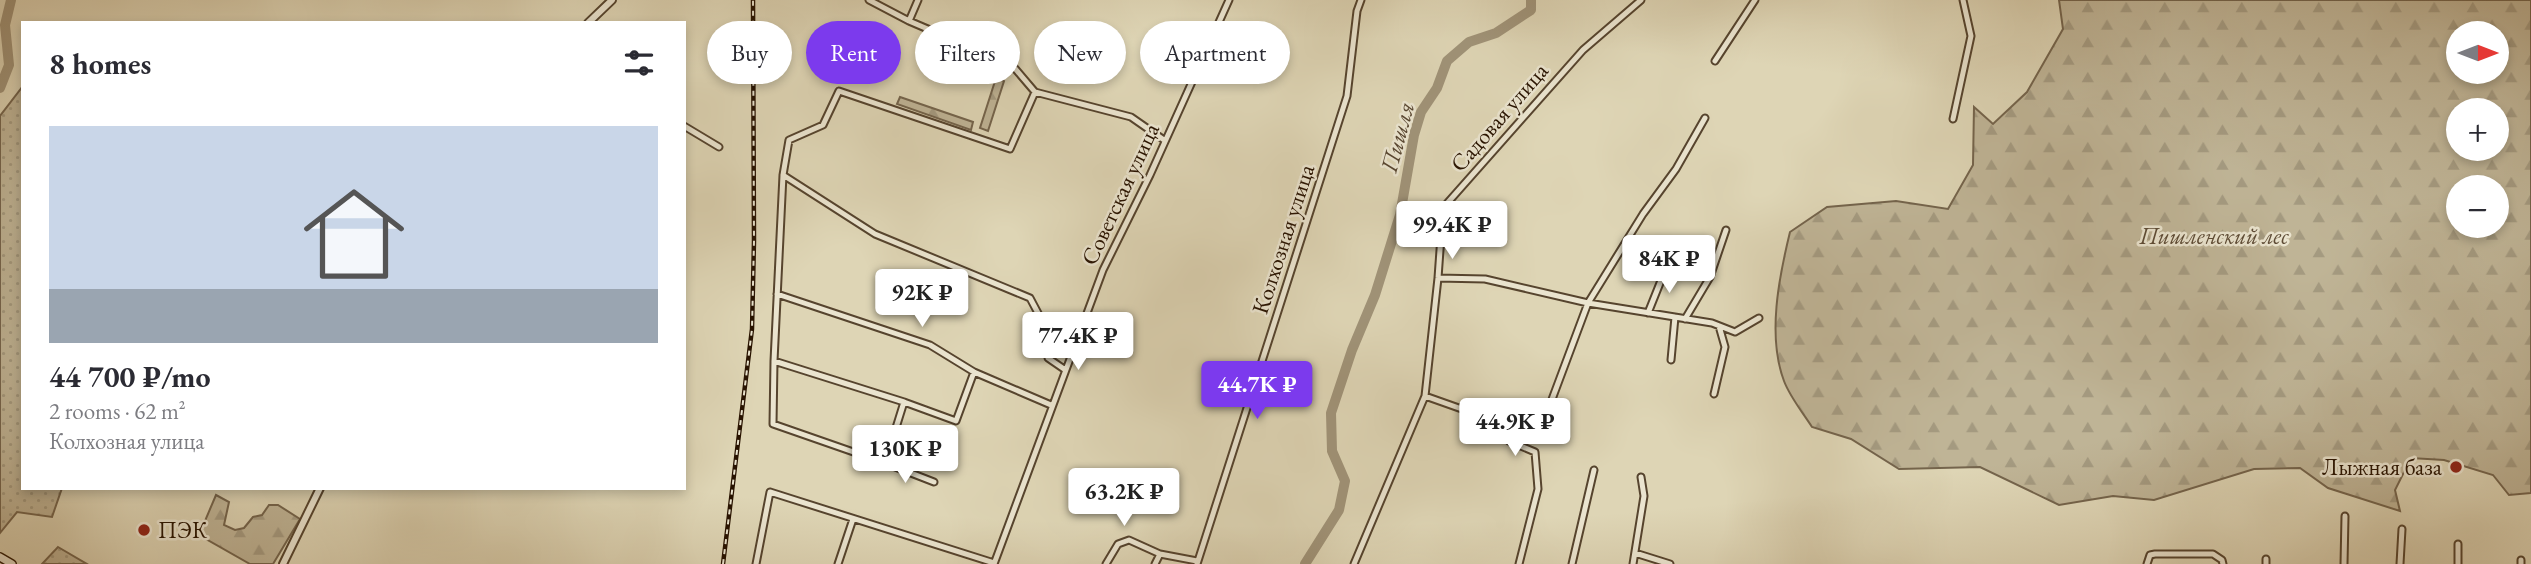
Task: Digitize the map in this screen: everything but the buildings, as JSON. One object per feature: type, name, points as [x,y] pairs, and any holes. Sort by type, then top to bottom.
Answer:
[{"type":"main road","points":[[0,557],[12,564]]},
{"type":"street","points":[[590,21],[612,0]]},
{"type":"street","points":[[869,0],[909,21],[1012,65],[1035,92],[1131,117],[1164,140]]},
{"type":"street","points":[[909,21],[918,0]]},
{"type":"street","name":"Советская улица","points":[[994,564],[1064,369],[1103,270],[1229,0]]},
{"type":"street","name":"Колхозная улица","points":[[1197,563],[1347,96],[1357,11],[1362,0]]},
{"type":"street","name":"Садовая улица","points":[[1354,564],[1424,396],[1443,208],[1583,50],[1642,0]]},
{"type":"street","points":[[1715,61],[1755,0]]},
{"type":"street","points":[[1953,119],[1971,36],[1963,0]]},
{"type":"street","points":[[934,482],[773,424],[783,175],[789,140],[823,125],[839,91],[1010,149],[1035,92]]},
{"type":"street","points":[[1548,410],[1588,303],[1643,214],[1676,169],[1705,118]]},
{"type":"street","points":[[686,127],[719,147]]},
{"type":"street","points":[[783,175],[875,234],[1030,298],[1048,332],[1048,358],[1064,369]]},
{"type":"street","points":[[1685,319],[1710,277],[1726,230]]},
{"type":"street","points":[[1648,313],[1666,268]]},
{"type":"street","points":[[1438,278],[1485,279],[1588,303],[1719,326],[1735,332],[1759,318]]},
{"type":"street","points":[[777,294],[930,345],[974,372],[1051,405]]},
{"type":"street","points":[[1671,360],[1675,317]]},
{"type":"street","points":[[1714,394],[1725,347],[1719,326]]},
{"type":"street","points":[[774,360],[956,421],[974,372]]},
{"type":"street","points":[[1424,396],[1490,419],[1509,442],[1535,452],[1538,489],[1519,564]]},
{"type":"street","points":[[885,463],[904,402]]},
{"type":"street","points":[[1572,564],[1594,470]]},
{"type":"street","points":[[1633,564],[1644,496],[1641,477]]},
{"type":"street","points":[[284,564],[319,490]]},
{"type":"street","points":[[756,564],[770,492],[994,564]]},
{"type":"street","points":[[2344,564],[2345,516]]},
{"type":"street","points":[[838,564],[853,519]]},
{"type":"street","points":[[2400,564],[2402,528]]},
{"type":"street","points":[[1106,564],[1118,544],[1129,540],[1160,554],[1197,563]]},
{"type":"street","points":[[2458,544],[2458,564]]},
{"type":"street","points":[[1635,553],[1670,564]]},
{"type":"street","points":[[1155,564],[1160,554]]},
{"type":"street","points":[[2147,564],[2150,555],[2155,554],[2213,554],[2222,560],[2223,564]]},
{"type":"green space","name":"Пишленский лес","points":[[2059,0],[2531,0],[2531,493],[2509,495],[2493,475],[2444,460],[2411,458],[2395,490],[2400,511],[2328,488],[2300,468],[2254,469],[2154,500],[2113,496],[2059,505],[1980,467],[1899,469],[1851,439],[1812,427],[1784,381],[1776,345],[1776,307],[1790,232],[1827,207],[1896,201],[1948,209],[1973,165],[1974,107],[1993,124],[2027,92],[2063,29]]},
{"type":"green space","points":[[994,84],[1003,84],[988,131],[980,128]]},
{"type":"green space","points":[[21,89],[21,490],[61,490],[52,517],[17,512],[0,533],[0,116]]},
{"type":"green space","points":[[900,97],[973,122],[971,130],[897,104]]},
{"type":"green space","points":[[216,495],[229,502],[224,525],[235,530],[244,528],[253,517],[262,515],[269,505],[278,505],[300,519],[273,564],[250,564],[199,535]]},
{"type":"green space","points":[[58,547],[87,564],[42,564]]},
{"type":"waterway","points":[[0,88],[9,65],[5,25],[11,0]]},
{"type":"waterway","name":"Пишля","points":[[1305,564],[1339,510],[1345,481],[1332,451],[1331,413],[1352,350],[1375,295],[1400,215],[1414,135],[1421,112],[1437,88],[1447,61],[1469,42],[1496,33],[1531,10],[1531,0]]},
{"type":"railway","points":[[723,564],[752,329],[753,0]]},
{"type":"place","name":"Лыжная база","points":[[2456,467]]},
{"type":"place","name":"ПЭК","points":[[144,530]]}]
